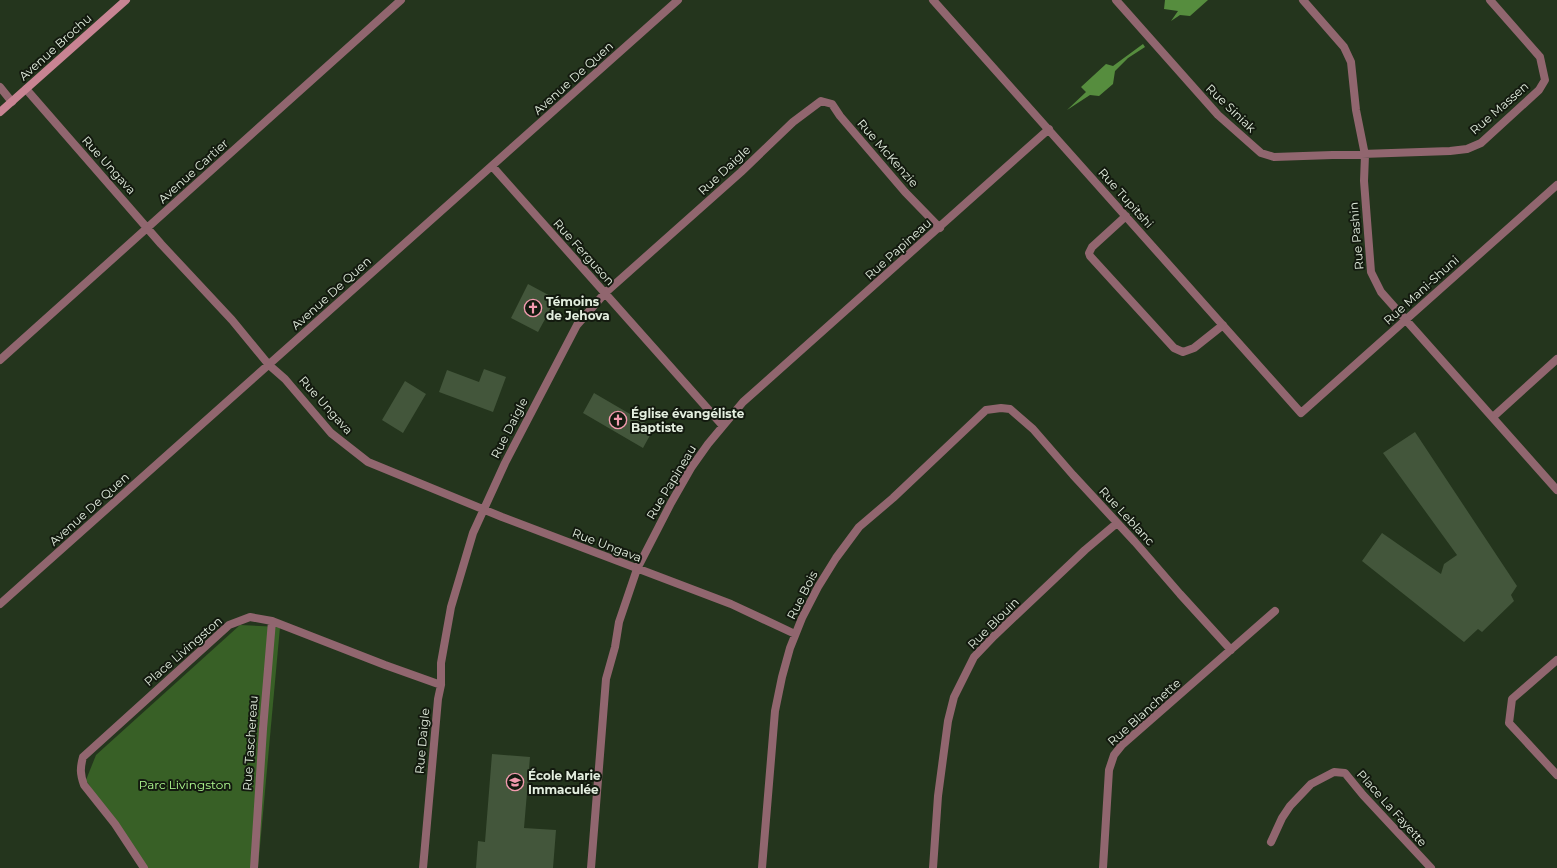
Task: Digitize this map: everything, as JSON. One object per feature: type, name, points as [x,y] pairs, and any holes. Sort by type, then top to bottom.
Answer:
[{"type":"street","name":"Avenue Brochu","points":[[0,112],[126,0]]},
{"type":"street","name":"Avenue Cartier","points":[[0,360],[401,0]]},
{"type":"street","name":"Avenue De Quen","points":[[0,604],[678,0]]},
{"type":"street","name":"Rue Tupitshi","points":[[934,0],[1301,412]]},
{"type":"street","name":"Rue Siniak","points":[[1116,0],[1218,115],[1261,152],[1274,157],[1365,155]]},
{"type":"street","name":"Rue Pashin","points":[[1304,0],[1344,47],[1351,62],[1356,110],[1365,155],[1364,181],[1371,272],[1381,292],[1557,490]]},
{"type":"street","name":"Rue Massen","points":[[1365,155],[1467,149],[1480,143],[1539,90],[1545,80],[1540,57],[1490,0]]},
{"type":"street","points":[[0,87],[12,102]]},
{"type":"street","name":"Rue Ungava","points":[[26,89],[148,228],[232,320],[269,365],[285,379],[331,433],[368,462],[484,510],[731,604],[795,634]]},
{"type":"street","name":"Rue McKenzie","points":[[817,103],[821,101],[832,104],[840,116],[905,192],[940,228]]},
{"type":"street","name":"Rue Daigle","points":[[423,868],[435,727],[441,685],[441,663],[451,607],[473,533],[505,463],[578,325],[605,293],[741,172],[793,122],[817,103]]},
{"type":"street","name":"Rue Papineau","points":[[591,868],[606,679],[615,647],[619,622],[637,569],[691,468],[743,402],[940,228],[1049,129]]},
{"type":"street","name":"Rue Ferguson","points":[[492,166],[723,426]]},
{"type":"street","name":"Rue Mani-Shuni","points":[[1301,412],[1557,185]]},
{"type":"street","points":[[1126,216],[1092,247],[1089,252],[1090,256],[1174,348],[1183,352],[1194,348],[1223,325]]},
{"type":"street","points":[[1493,417],[1557,360]]},
{"type":"street","name":"Rue Leblanc","points":[[1001,408],[1010,409],[1033,429],[1072,475],[1136,542],[1180,594],[1231,650]]},
{"type":"street","name":"Rue Bois","points":[[762,868],[775,711],[782,677],[795,634],[818,587],[836,558],[859,527],[898,493],[986,410],[1001,408]]},
{"type":"street","name":"Rue Blouin","points":[[933,868],[941,765],[948,720],[954,698],[974,657],[994,636],[1085,550],[1117,523]]},
{"type":"street","name":"Rue Blanchette","points":[[1103,868],[1109,770],[1114,755],[1122,745],[1172,703],[1275,611]]},
{"type":"street","name":"Place Livingston","points":[[144,868],[84,784],[81,777],[80,768],[83,757],[229,625],[250,616],[272,620],[441,685]]},
{"type":"street","name":"Rue Taschereau","points":[[254,868],[272,620]]},
{"type":"street","points":[[1557,660],[1512,699],[1509,723],[1557,775]]},
{"type":"street","name":"Place La Fayette","points":[[1270,842],[1286,812],[1311,784],[1334,772],[1345,773],[1363,795],[1430,868]]},
{"type":"green space","name":"Parc Livingston","points":[[240,625],[280,627],[258,868],[142,868],[86,780],[96,755]]},
{"type":"shaded area","points":[[1165,0],[1208,0],[1190,16],[1180,15],[1171,21],[1178,11],[1164,9]]},
{"type":"shaded area","points":[[1143,44],[1145,47],[1128,58],[1115,71],[1113,84],[1099,96],[1090,95],[1067,110],[1086,92],[1081,87],[1106,64],[1113,66]]},
{"type":"building","name":"Témoins de Jehova","points":[[528,284],[556,299],[538,332],[511,318]]},
{"type":"building","points":[[484,369],[506,377],[493,412],[439,392],[447,370],[479,382]]},
{"type":"building","points":[[405,381],[426,394],[403,433],[382,420]]},
{"type":"building","name":"Église évangéliste Baptiste","points":[[594,393],[654,428],[643,448],[583,413]]},
{"type":"building","points":[[1415,432],[1517,586],[1511,595],[1514,601],[1482,632],[1478,629],[1464,642],[1362,561],[1382,533],[1441,574],[1444,564],[1457,555],[1383,453]]},
{"type":"building","points":[[492,754],[530,757],[524,828],[556,830],[553,868],[476,868],[478,841],[485,842]]},
{"type":"place","name":"Témoins de Jehova","points":[[533,308]]},
{"type":"place","name":"Église évangéliste Baptiste","points":[[618,420]]},
{"type":"place","name":"École Marie Immaculée","points":[[515,782]]}]
